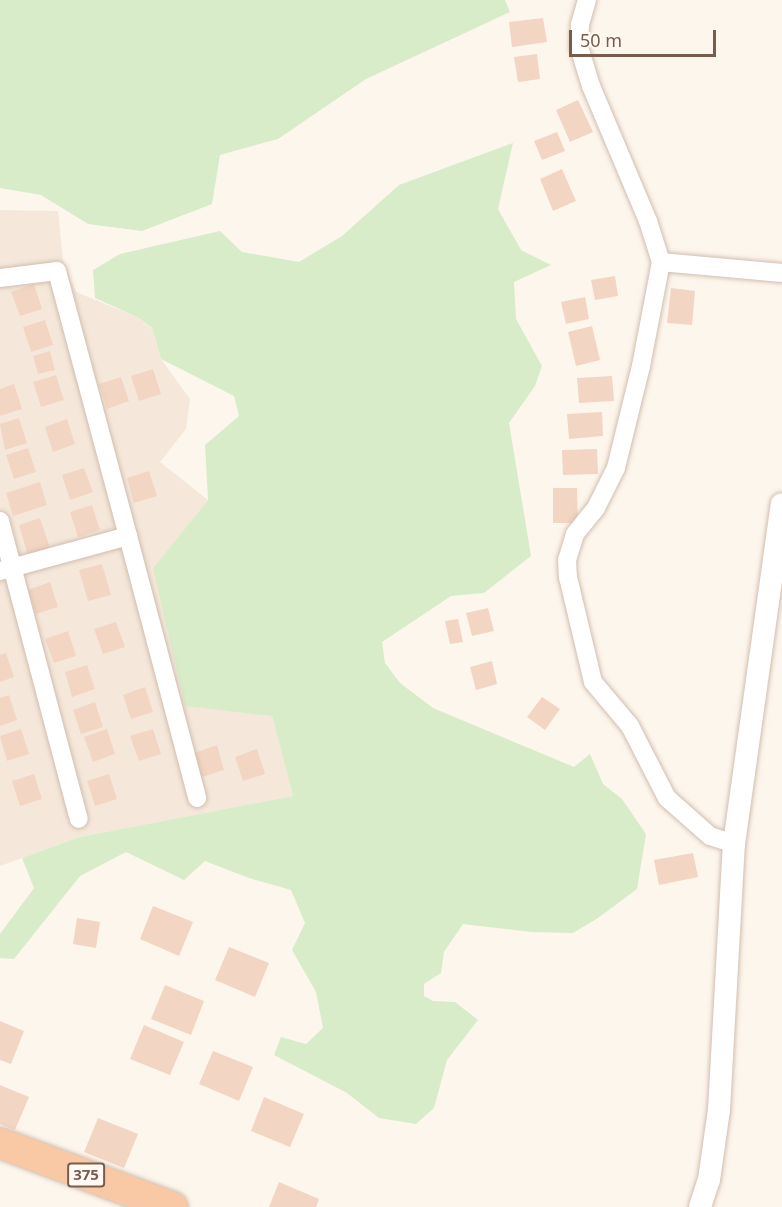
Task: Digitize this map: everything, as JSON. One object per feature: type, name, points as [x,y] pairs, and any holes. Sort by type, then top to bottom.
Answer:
[{"type":"highway","name":"375","points":[[0,1143],[172,1207]]},
{"type":"street","points":[[587,0],[580,25],[579,47],[591,86],[648,221],[661,262],[616,468],[601,501],[575,534],[567,560],[568,577],[593,682],[630,726],[668,798],[710,836],[734,844]]},
{"type":"street","points":[[661,262],[782,273]]},
{"type":"street","points":[[0,278],[57,271],[129,536],[196,798]]},
{"type":"street","points":[[700,1207],[709,1180],[719,1110],[734,844],[782,504]]},
{"type":"street","points":[[0,520],[6,569],[79,819]]},
{"type":"street","points":[[6,569],[129,536]]},
{"type":"shaded area","points":[[0,210],[58,211],[63,260],[76,292],[137,317],[152,329],[161,359],[190,399],[186,429],[160,462],[208,500],[153,568],[272,716],[293,796],[80,837],[0,866]]},
{"type":"green space","points":[[0,0],[505,0],[510,12],[366,79],[278,139],[220,155],[212,204],[142,231],[88,224],[41,195],[0,188]]},
{"type":"green space","points":[[513,143],[498,209],[521,250],[551,265],[514,282],[516,319],[542,366],[535,386],[509,423],[531,556],[484,593],[451,596],[382,642],[385,663],[400,683],[433,708],[574,767],[590,754],[603,784],[622,799],[646,834],[637,889],[598,918],[573,933],[532,932],[463,924],[444,952],[441,973],[424,984],[424,996],[433,1001],[455,1002],[478,1020],[447,1060],[434,1108],[416,1124],[379,1118],[347,1093],[274,1055],[281,1037],[306,1044],[323,1028],[316,992],[292,950],[305,923],[291,890],[249,878],[205,861],[184,880],[126,852],[80,876],[14,959],[0,958],[0,934],[34,888],[22,858],[80,837],[293,796],[272,716],[185,706],[153,568],[208,500],[205,445],[239,416],[234,396],[161,359],[152,328],[137,317],[95,298],[93,270],[120,254],[220,231],[242,252],[299,262],[342,236],[399,185]]},
{"type":"building","points":[[543,18],[547,42],[512,47],[509,22]]},
{"type":"building","points":[[537,54],[540,79],[518,82],[514,57]]},
{"type":"building","points":[[578,100],[593,132],[570,142],[556,110]]},
{"type":"building","points":[[557,132],[565,151],[542,160],[534,141]]},
{"type":"building","points":[[562,169],[576,201],[553,211],[540,179]]},
{"type":"building","points":[[615,276],[618,296],[595,300],[591,280]]},
{"type":"building","points":[[34,284],[42,309],[20,316],[11,292]]},
{"type":"building","points":[[671,288],[695,291],[692,325],[667,323]]},
{"type":"building","points":[[585,297],[589,319],[566,324],[561,302]]},
{"type":"building","points":[[45,320],[53,345],[31,352],[23,327]]},
{"type":"building","points":[[592,326],[600,360],[576,366],[568,332]]},
{"type":"building","points":[[50,351],[55,370],[38,374],[33,356]]},
{"type":"building","points":[[153,369],[161,394],[139,401],[131,376]]},
{"type":"building","points":[[56,375],[64,400],[41,407],[33,382]]},
{"type":"building","points":[[612,376],[614,401],[579,403],[577,378]]},
{"type":"building","points":[[121,377],[129,401],[107,409],[99,384]]},
{"type":"building","points":[[14,384],[22,409],[0,416],[0,389]]},
{"type":"building","points":[[602,412],[603,436],[569,439],[567,414]]},
{"type":"building","points":[[19,418],[27,443],[5,450],[0,424]]},
{"type":"building","points":[[67,419],[75,444],[53,452],[45,427]]},
{"type":"building","points":[[28,448],[36,472],[14,479],[6,455]]},
{"type":"building","points":[[597,449],[598,474],[563,475],[562,450]]},
{"type":"building","points":[[84,468],[93,492],[70,500],[62,475]]},
{"type":"building","points":[[149,471],[157,496],[134,503],[127,478]]},
{"type":"building","points":[[40,482],[47,505],[13,516],[6,493]]},
{"type":"building","points":[[553,488],[577,488],[578,523],[553,523]]},
{"type":"building","points":[[92,505],[100,530],[78,537],[70,512]]},
{"type":"building","points":[[40,518],[50,548],[28,556],[19,525]]},
{"type":"building","points":[[102,564],[111,595],[88,601],[79,570]]},
{"type":"building","points":[[50,582],[58,607],[36,614],[28,590]]},
{"type":"building","points":[[488,608],[494,631],[472,636],[466,613]]},
{"type":"building","points":[[458,619],[463,642],[450,644],[445,621]]},
{"type":"building","points":[[116,622],[125,647],[103,654],[94,629]]},
{"type":"building","points":[[68,631],[76,656],[54,663],[45,639]]},
{"type":"building","points":[[6,653],[14,677],[0,682],[0,655]]},
{"type":"building","points":[[492,661],[497,684],[476,690],[470,667]]},
{"type":"building","points":[[87,665],[95,689],[72,697],[65,672]]},
{"type":"building","points":[[145,687],[153,712],[131,719],[123,695]]},
{"type":"building","points":[[9,695],[17,720],[0,726],[0,698]]},
{"type":"building","points":[[542,697],[560,709],[545,730],[527,717]]},
{"type":"building","points":[[95,702],[103,727],[81,734],[73,710]]},
{"type":"building","points":[[21,729],[29,754],[7,761],[0,736]]},
{"type":"building","points":[[107,729],[115,754],[93,762],[84,737]]},
{"type":"building","points":[[153,729],[161,754],[139,761],[130,736]]},
{"type":"building","points":[[217,745],[224,770],[202,777],[194,753]]},
{"type":"building","points":[[257,749],[265,774],[243,781],[235,757]]},
{"type":"building","points":[[34,774],[42,799],[20,806],[12,781]]},
{"type":"building","points":[[109,774],[117,799],[95,806],[87,781]]},
{"type":"building","points":[[693,853],[698,877],[659,885],[654,860]]},
{"type":"building","points":[[153,906],[193,922],[179,956],[140,939]]},
{"type":"building","points":[[77,918],[100,922],[96,948],[73,944]]},
{"type":"building","points":[[229,947],[269,963],[255,997],[215,980]]},
{"type":"building","points":[[165,985],[204,1001],[191,1035],[151,1019]]},
{"type":"building","points":[[0,1021],[24,1031],[11,1064],[0,1060]]},
{"type":"building","points":[[144,1025],[184,1042],[170,1075],[130,1059]]},
{"type":"building","points":[[213,1051],[253,1067],[239,1101],[199,1084]]},
{"type":"building","points":[[0,1085],[29,1097],[15,1130],[0,1124]]},
{"type":"building","points":[[264,1097],[304,1114],[290,1147],[251,1131]]},
{"type":"building","points":[[98,1118],[138,1134],[124,1168],[84,1152]]},
{"type":"building","points":[[279,1182],[319,1199],[316,1207],[269,1207]]}]
